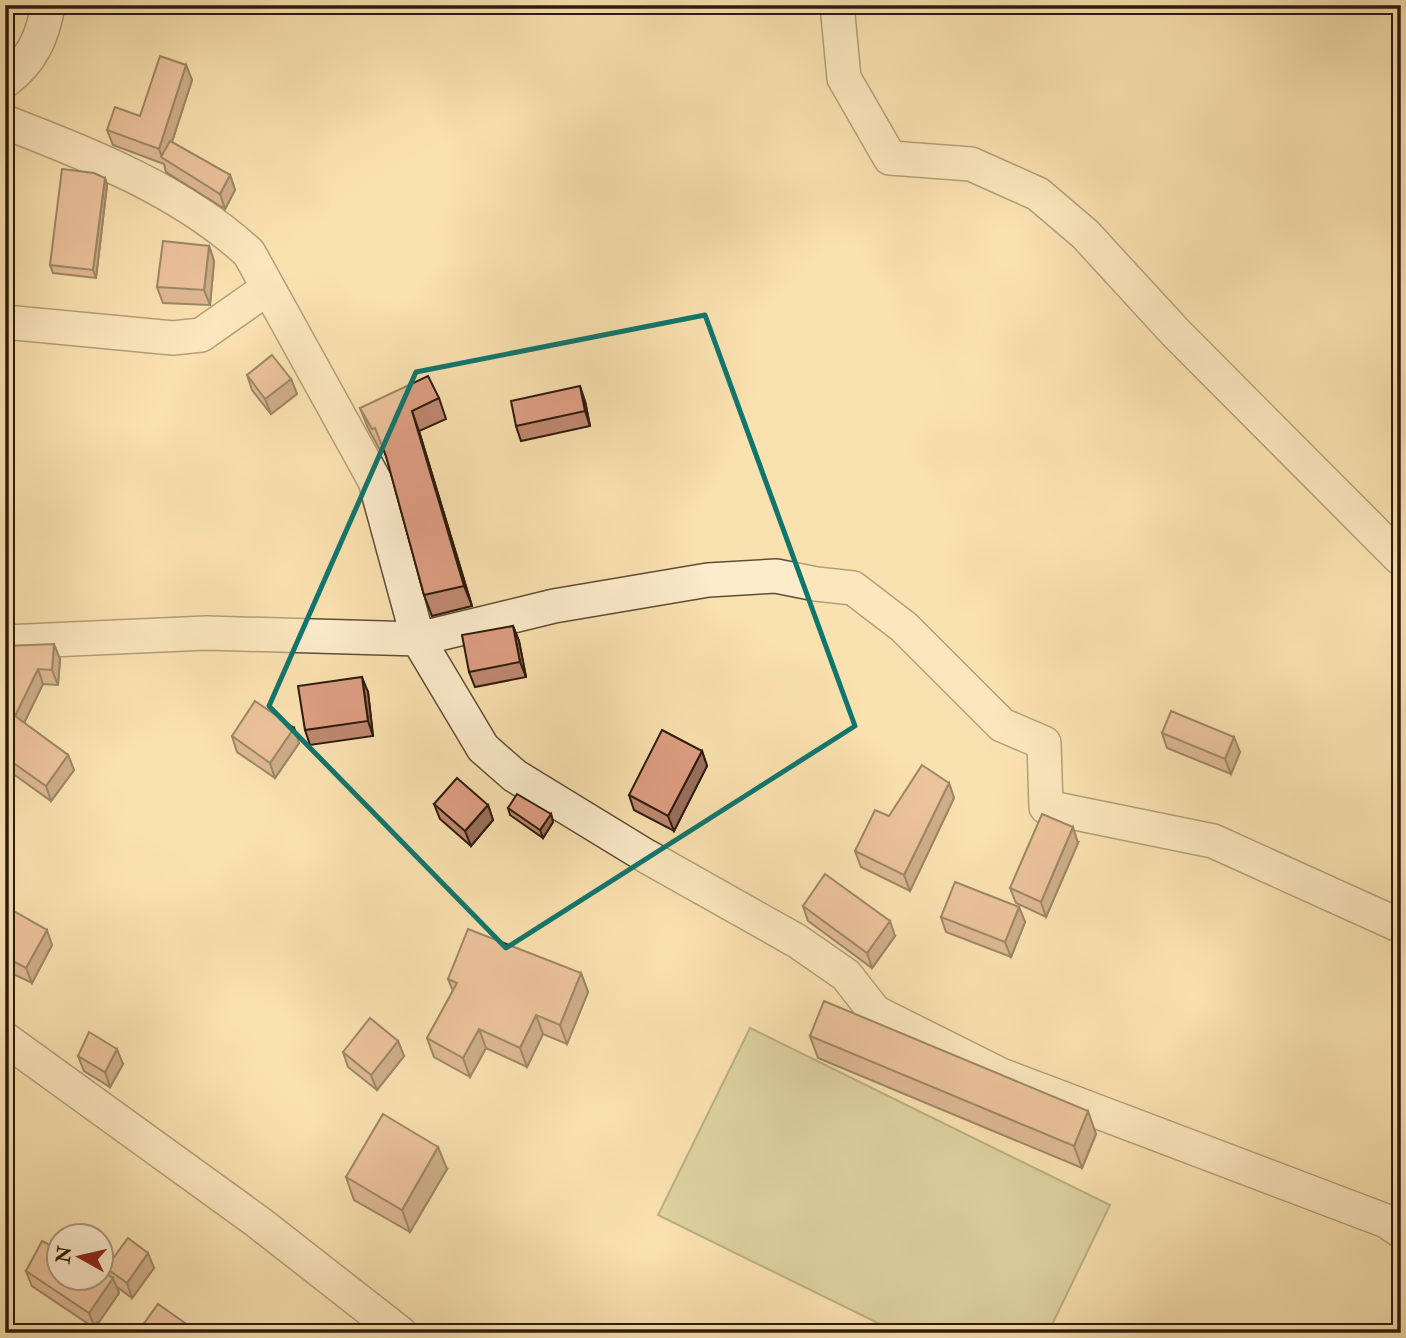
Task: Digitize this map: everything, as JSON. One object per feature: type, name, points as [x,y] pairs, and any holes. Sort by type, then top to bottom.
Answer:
[{"type":"street","points":[[5,81],[18,72],[38,45],[48,5]]},
{"type":"street","points":[[837,5],[844,78],[890,158],[971,164],[1038,194],[1085,234],[1176,333],[1401,559]]},
{"type":"street","points":[[5,122],[145,181],[228,234],[248,253],[375,481],[391,530],[418,639],[483,748],[516,776],[646,856],[797,942],[846,975],[876,1012],[1001,1075],[1386,1221],[1401,1231]]},
{"type":"street","points":[[5,321],[182,337],[201,335],[268,288]]},
{"type":"street","points":[[5,642],[206,633],[418,639],[554,606],[708,580],[776,576],[853,588],[904,627],[1002,725],[1044,743],[1046,807],[1213,841],[1401,926]]},
{"type":"street","points":[[5,1039],[258,1222],[400,1333]]},
{"type":"highlighted area","points":[[705,315],[855,726],[506,948],[269,706],[416,372]]},
{"type":"green space","points":[[750,1028],[1110,1205],[1048,1333],[898,1333],[658,1215]]},
{"type":"building","points":[[160,56],[186,65],[159,149],[107,130],[115,107],[140,116]]},
{"type":"building","points":[[170,141],[230,175],[220,194],[161,157]]},
{"type":"building","points":[[62,169],[94,173],[105,178],[93,270],[50,265]]},
{"type":"building","points":[[163,241],[209,246],[204,290],[157,287]]},
{"type":"building","points":[[272,355],[291,379],[265,399],[247,375]]},
{"type":"building","points":[[428,376],[439,398],[412,411],[464,586],[424,595],[386,456],[375,428],[372,429],[360,408]]},
{"type":"building","points":[[580,386],[585,411],[516,426],[511,401]]},
{"type":"building","points":[[513,626],[520,662],[469,672],[462,635]]},
{"type":"building","points":[[54,644],[52,670],[38,669],[15,716],[68,755],[46,786],[5,757],[5,646]]},
{"type":"building","points":[[362,677],[368,721],[305,730],[298,686]]},
{"type":"building","points":[[255,701],[294,728],[270,763],[232,736]]},
{"type":"building","points":[[1171,711],[1234,737],[1225,759],[1162,733]]},
{"type":"building","points":[[662,730],[702,751],[668,816],[629,795]]},
{"type":"building","points":[[922,765],[949,783],[904,875],[855,851],[875,810],[889,816]]},
{"type":"building","points":[[457,778],[488,805],[465,831],[434,804]]},
{"type":"building","points":[[517,794],[551,814],[540,830],[508,808]]},
{"type":"building","points":[[1042,814],[1073,827],[1041,902],[1010,888]]},
{"type":"building","points":[[825,874],[890,921],[867,953],[803,906]]},
{"type":"building","points":[[955,882],[1019,907],[1005,942],[941,917]]},
{"type":"building","points":[[5,906],[47,930],[26,968],[5,957]]},
{"type":"building","points":[[468,929],[581,973],[560,1025],[536,1015],[520,1048],[479,1029],[463,1058],[427,1038],[457,983],[448,979]]},
{"type":"building","points":[[824,1001],[1088,1111],[1074,1146],[810,1036]]},
{"type":"building","points":[[370,1018],[398,1041],[371,1075],[343,1052]]},
{"type":"building","points":[[89,1032],[117,1049],[105,1072],[78,1056]]},
{"type":"building","points":[[383,1114],[438,1147],[402,1210],[346,1177]]},
{"type":"building","points":[[128,1238],[148,1253],[127,1283],[116,1275],[116,1254]]},
{"type":"building","points":[[42,1241],[46,1243],[46,1284],[26,1271]]},
{"type":"building","points":[[58,1292],[103,1292],[89,1313]]},
{"type":"building","points":[[158,1304],[195,1330],[193,1333],[137,1333]]},
{"type":"building","points":[[97,1322],[110,1333],[89,1333]]}]
